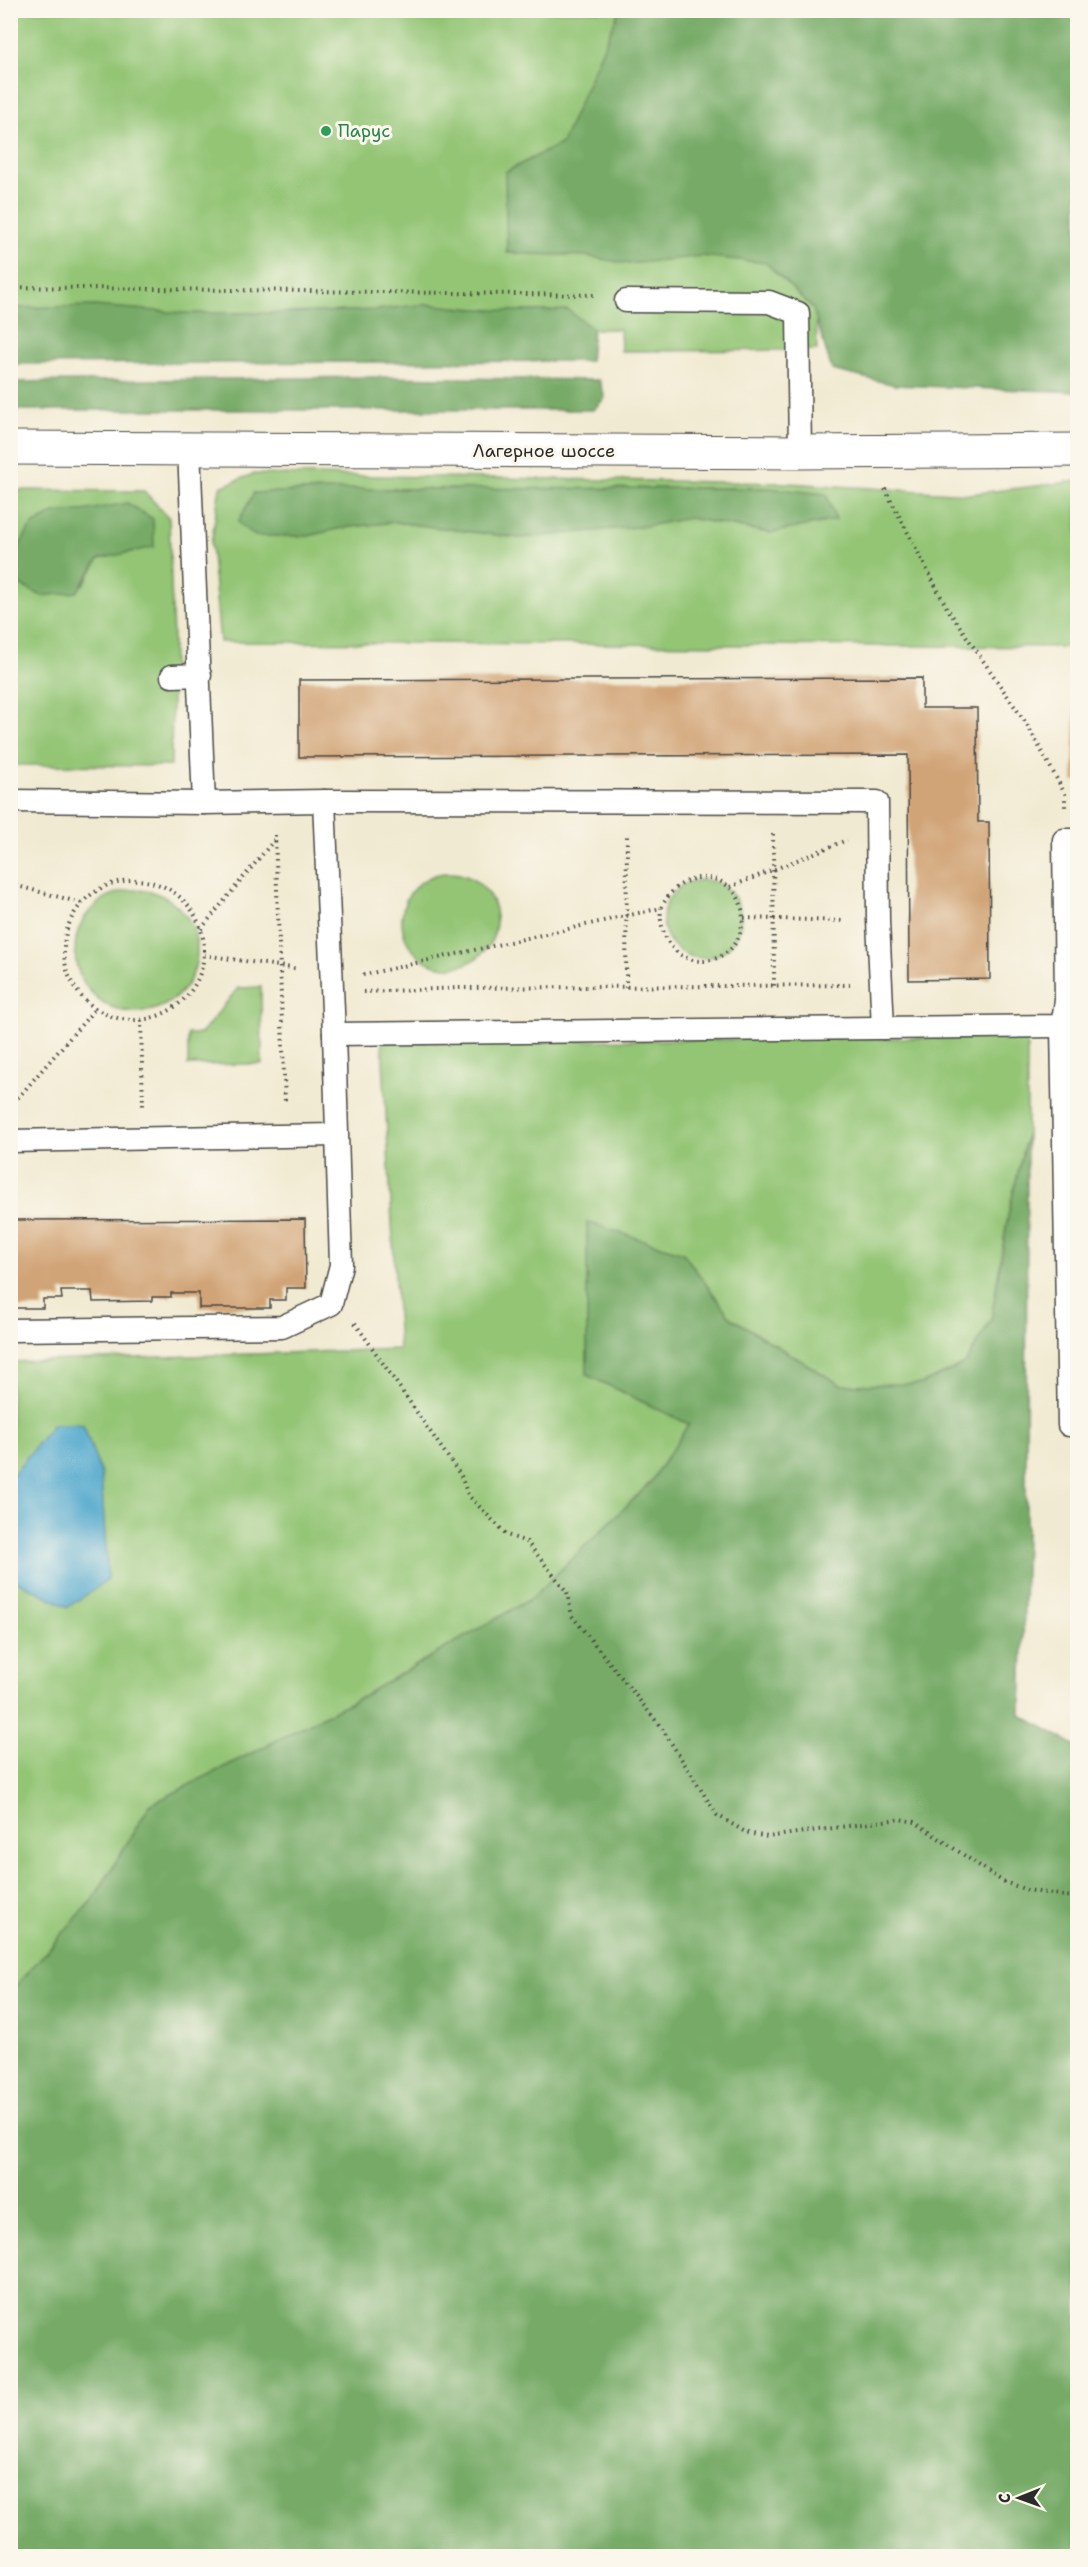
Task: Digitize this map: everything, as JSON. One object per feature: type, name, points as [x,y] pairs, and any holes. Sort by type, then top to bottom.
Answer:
[{"type":"street","name":"Лагерное шоссе","points":[[10,448],[800,452],[1077,450]]},
{"type":"lane","points":[[626,301],[769,302],[798,313],[800,452]]},
{"type":"lane","points":[[189,449],[204,803]]},
{"type":"lane","points":[[172,676],[200,675]]},
{"type":"lane","points":[[10,801],[877,802],[875,828],[883,1028]]},
{"type":"lane","points":[[10,1330],[282,1327],[331,1304],[341,1265],[324,801]]},
{"type":"lane","points":[[1071,840],[1071,933],[1062,1026],[1069,1425],[1077,1425]]},
{"type":"lane","points":[[334,1034],[1062,1026]]},
{"type":"lane","points":[[10,1141],[335,1136]]},
{"type":"path","points":[[10,287],[593,295],[626,301]]},
{"type":"path","points":[[878,451],[886,495],[947,608],[1028,726],[1065,794],[1071,840]]},
{"type":"path","points":[[273,801],[286,1136]]},
{"type":"path","points":[[626,988],[627,801]]},
{"type":"path","points":[[772,801],[774,986]]},
{"type":"path","points":[[730,887],[875,828]]},
{"type":"path","points":[[201,929],[276,838]]},
{"type":"path","points":[[694,877],[712,878],[730,887],[742,904],[744,927],[734,946],[719,958],[695,960],[676,951],[666,940],[660,918],[661,908],[674,887],[694,877]]},
{"type":"path","points":[[124,880],[149,882],[178,896],[189,907],[201,929],[204,955],[199,979],[185,999],[164,1014],[141,1020],[117,1019],[95,1009],[74,987],[64,959],[67,929],[82,903],[101,888],[124,880]]},
{"type":"path","points":[[10,885],[82,903]]},
{"type":"path","points":[[204,955],[359,976],[661,908]]},
{"type":"path","points":[[744,918],[878,921]]},
{"type":"path","points":[[359,976],[357,992],[461,988],[881,985]]},
{"type":"path","points":[[10,1107],[95,1009]]},
{"type":"path","points":[[141,1020],[144,1139]]},
{"type":"path","points":[[331,1304],[352,1318],[461,1476],[468,1495],[507,1535],[527,1542],[567,1592],[572,1616],[662,1727],[717,1815],[747,1833],[768,1837],[880,1821],[907,1821],[945,1841],[1002,1881],[1027,1890],[1077,1898]]},
{"type":"green space","name":"Парус","points":[[10,11],[642,11],[815,251],[817,350],[621,351],[620,329],[11,333]]},
{"type":"green space","points":[[619,11],[1077,11],[1077,392],[895,385],[832,370],[813,309],[766,263],[702,256],[629,264],[586,256],[507,253],[505,172],[562,143]]},
{"type":"green space","points":[[427,304],[497,310],[568,310],[593,329],[590,361],[11,364],[11,308],[95,306],[184,313],[289,313],[376,310]]},
{"type":"green space","points":[[372,377],[599,380],[605,398],[593,410],[11,410],[11,382]]},
{"type":"green space","points":[[253,474],[788,483],[970,494],[1077,481],[1077,647],[220,642],[211,544],[220,487]],"holes":[[[768,488],[770,533],[690,518],[519,538],[395,522],[341,528],[308,536],[254,493],[353,489]]]},
{"type":"green space","points":[[768,488],[826,494],[836,520],[770,533],[690,518],[647,526],[519,538],[395,522],[341,528],[308,536],[255,536],[238,522],[254,493],[353,489]]},
{"type":"green space","points":[[11,490],[144,491],[169,518],[173,640],[171,766],[11,765]],"holes":[[[83,511],[122,552],[99,559],[84,584],[54,513]]]},
{"type":"green space","points":[[127,503],[153,519],[154,547],[99,559],[77,592],[42,596],[18,584],[16,552],[31,526],[54,513],[83,511]]},
{"type":"green space","points":[[449,873],[467,877],[482,887],[492,902],[496,920],[492,938],[482,953],[467,963],[449,967],[431,963],[416,953],[406,938],[402,920],[406,902],[416,887],[431,877]]},
{"type":"green space","points":[[702,880],[717,883],[734,897],[741,919],[738,934],[724,951],[702,958],[687,955],[670,941],[663,919],[666,904],[680,887]]},
{"type":"green space","points":[[136,890],[160,894],[179,908],[193,927],[197,951],[193,975],[179,994],[160,1008],[136,1012],[112,1008],[93,994],[79,975],[75,951],[79,927],[93,908],[112,894]]},
{"type":"green space","points":[[261,987],[262,1064],[188,1065],[188,1034],[201,1034],[238,988]]},
{"type":"green space","points":[[1027,1037],[1027,1133],[1008,1216],[991,1320],[965,1364],[921,1384],[841,1385],[731,1318],[683,1253],[587,1375],[689,1424],[650,1483],[532,1598],[363,1696],[150,1805],[94,1898],[11,1991],[11,1578],[68,1607],[53,1425],[11,1477],[11,1362],[399,1349],[382,1042]]},
{"type":"green space","points":[[1027,1133],[1026,1538],[1021,1715],[1078,1747],[1077,2556],[11,2556],[11,1991],[94,1898],[150,1805],[363,1696],[532,1598],[650,1483],[689,1424],[587,1375],[587,1222],[683,1253],[731,1318],[841,1385],[921,1384],[965,1364],[991,1320],[1008,1216]]},
{"type":"water","points":[[53,1424],[83,1424],[101,1474],[108,1580],[68,1607],[11,1578],[11,1477]]},
{"type":"building","points":[[922,678],[922,708],[977,708],[978,822],[989,822],[990,979],[909,980],[908,755],[299,757],[299,680]]},
{"type":"building","points":[[1075,692],[1078,692],[1078,781],[1073,781]]},
{"type":"building","points":[[305,1219],[306,1288],[286,1288],[286,1300],[270,1300],[270,1308],[199,1308],[199,1293],[171,1293],[171,1297],[152,1297],[152,1301],[93,1302],[92,1291],[61,1291],[62,1299],[43,1299],[43,1308],[10,1308],[10,1220]]},
{"type":"place","name":"Парус","points":[[326,131]]}]
